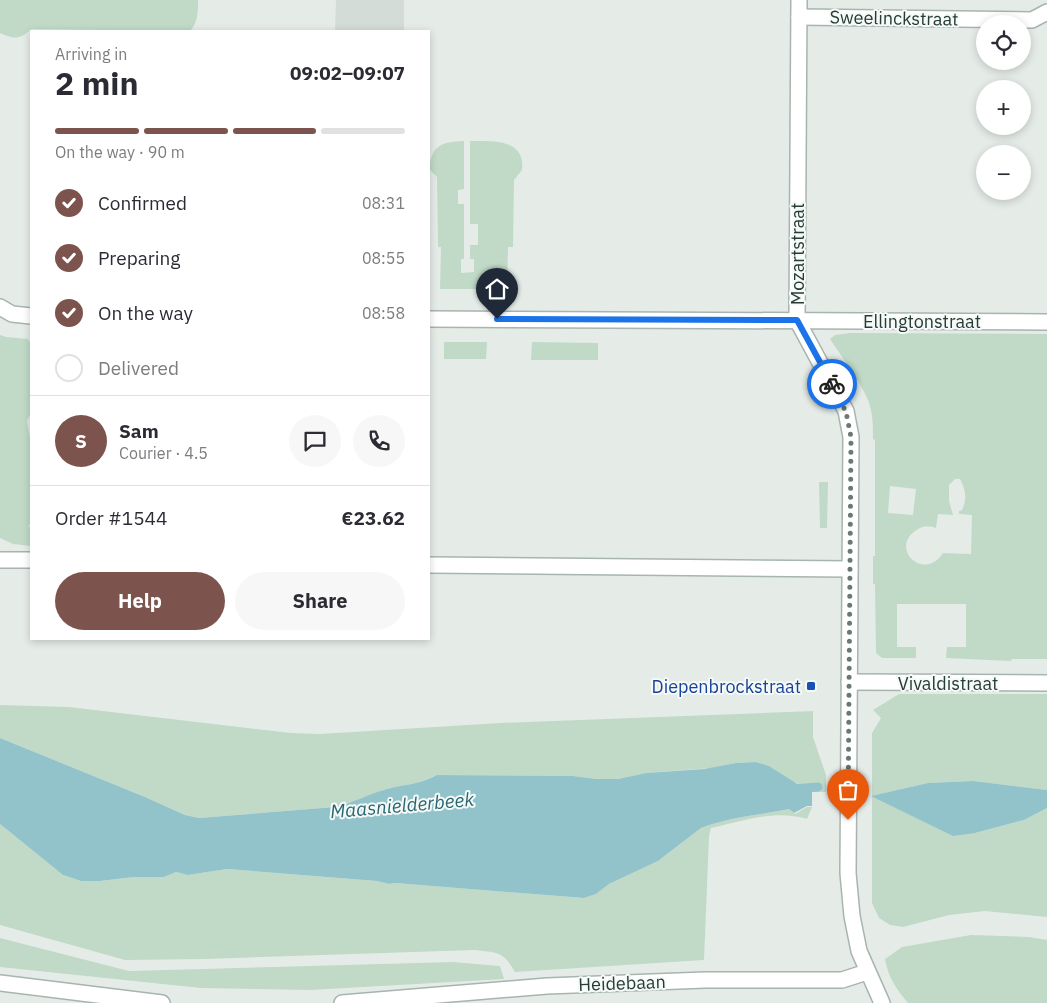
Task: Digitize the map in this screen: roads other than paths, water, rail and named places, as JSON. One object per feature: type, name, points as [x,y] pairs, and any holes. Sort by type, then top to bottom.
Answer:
[{"type":"street","name":"Mozartstraat","points":[[799,0],[797,320],[846,412],[851,437],[848,873],[852,916],[859,951],[867,972]]},
{"type":"street","name":"Sweelinckstraat","points":[[799,17],[1032,20],[1047,12]]},
{"type":"street","points":[[0,307],[12,314],[30,316]]},
{"type":"street","name":"Ellingtonstraat","points":[[430,318],[1047,322]]},
{"type":"street","points":[[0,560],[30,560]]},
{"type":"street","points":[[430,565],[850,569]]},
{"type":"street","name":"Vivaldistraat","points":[[849,682],[1047,683]]},
{"type":"street","points":[[867,972],[882,1003]]},
{"type":"street","name":"Heidebaan","points":[[342,1003],[547,986],[705,980],[842,980],[867,972]]},
{"type":"street","points":[[0,983],[162,1003]]},
{"type":"water","points":[[0,738],[185,815],[199,818],[335,807],[380,791],[418,783],[437,775],[573,776],[618,779],[646,773],[704,769],[736,763],[756,762],[769,766],[807,790],[812,790],[812,806],[807,806],[794,813],[789,809],[734,819],[701,828],[658,861],[609,884],[596,894],[584,898],[389,884],[377,881],[227,869],[188,875],[176,872],[164,877],[81,881],[63,875],[0,824]]},
{"type":"water","points":[[973,781],[1047,790],[1047,808],[1024,820],[975,833],[953,836],[871,796],[928,783]]},
{"type":"waterway","name":"Maasnielderbeek","points":[[793,789],[818,787]]},
{"type":"place","name":"Diepenbrockstraat","points":[[811,686]]}]
